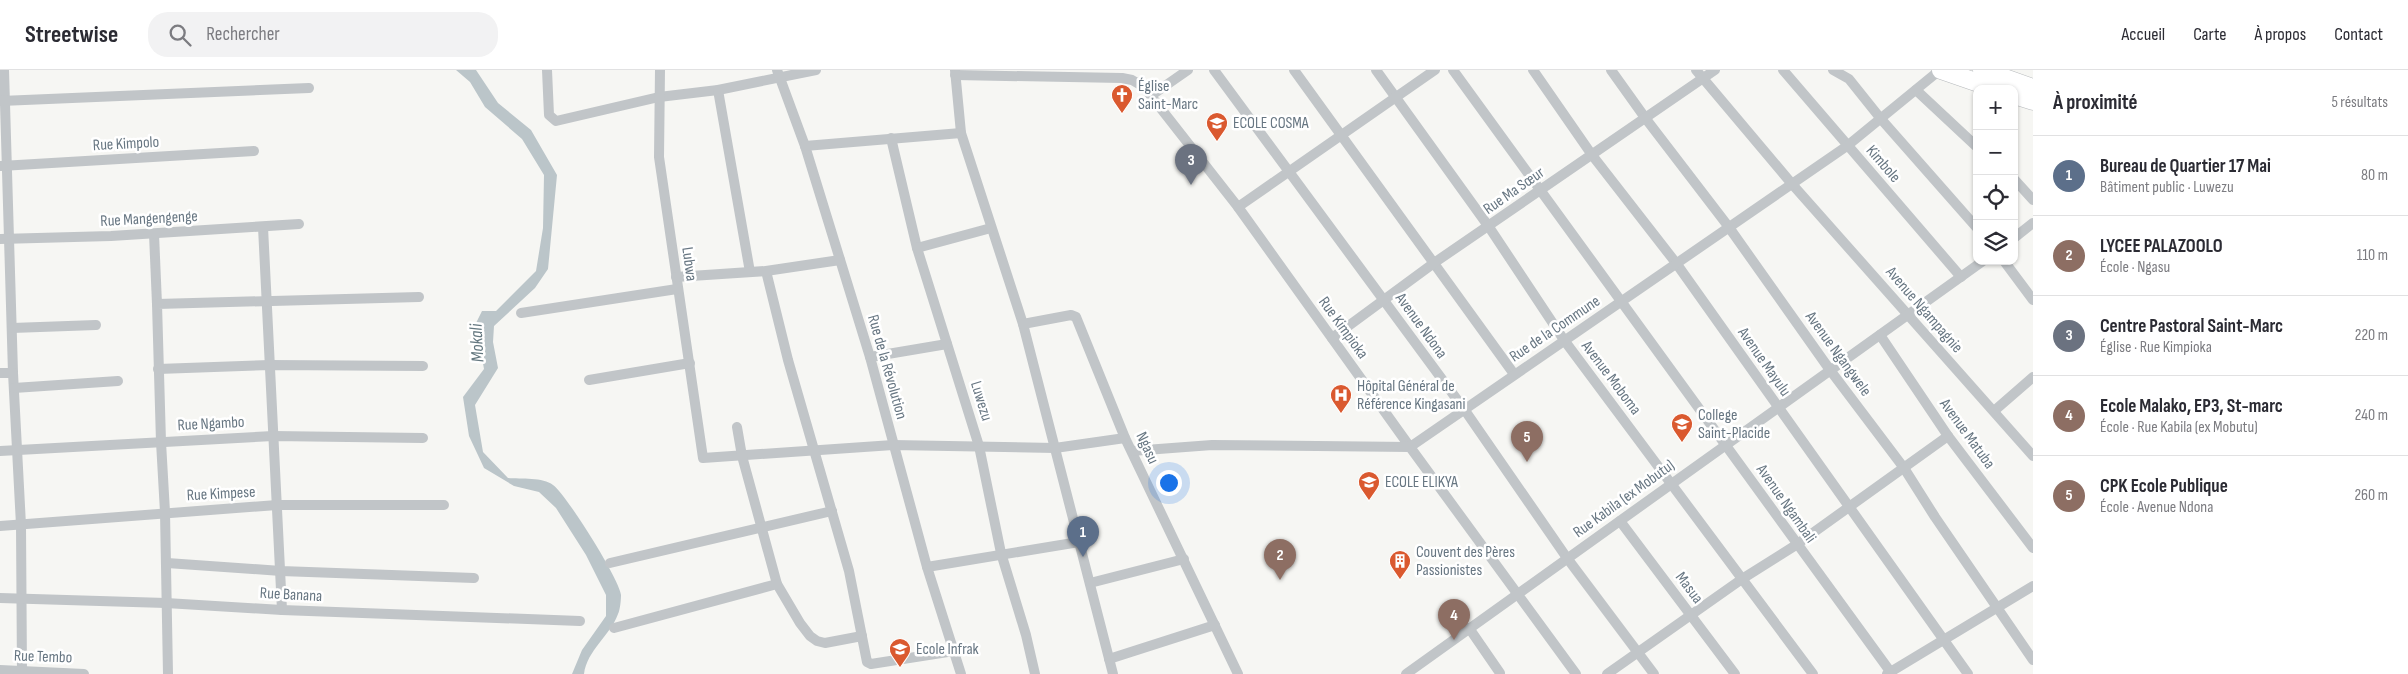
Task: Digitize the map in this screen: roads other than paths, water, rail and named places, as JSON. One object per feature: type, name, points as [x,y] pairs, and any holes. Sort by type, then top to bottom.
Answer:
[{"type":"highway","points":[[1940,70],[1984,85]]},
{"type":"highway","points":[[1982,70],[2033,88]]},
{"type":"highway","points":[[2018,96],[2033,101]]},
{"type":"street","points":[[4,70],[4,239],[12,328],[21,525],[22,673]]},
{"type":"street","points":[[547,70],[549,115],[554,120],[560,121],[659,97],[718,90],[779,74],[816,70]]},
{"type":"street","name":"Lubwa","points":[[660,70],[659,157],[677,290],[704,459],[742,456]]},
{"type":"street","points":[[1152,95],[1188,70]]},
{"type":"street","name":"Avenue Ndona","points":[[1214,70],[1464,408],[1567,558],[1654,674]]},
{"type":"street","points":[[1294,70],[1514,374]]},
{"type":"street","name":"Avenue Moboma","points":[[1376,70],[1490,226],[1564,340],[1813,674]]},
{"type":"street","points":[[1238,206],[1287,170],[1435,70]]},
{"type":"street","name":"Avenue Ngambali","points":[[1453,70],[1890,673]]},
{"type":"street","name":"Avenue Mayulu","points":[[1532,70],[1592,155],[1676,264],[1968,674]]},
{"type":"street","name":"Avenue Ngangwele","points":[[1612,70],[1646,119],[1728,226],[1830,370],[1904,468],[1997,610],[2033,660]]},
{"type":"street","name":"Avenue Ngampagnie","points":[[1696,70],[1792,184],[2033,456]]},
{"type":"street","name":"Rue Ma Sœur","points":[[1332,338],[1434,263],[1715,70]]},
{"type":"street","name":"Kimbole","points":[[1784,70],[1960,277]]},
{"type":"street","points":[[1833,70],[1849,79],[1881,119],[1973,223]]},
{"type":"street","name":"Rue de la Commune","points":[[1410,447],[1464,408],[1621,303],[1728,226],[1848,146],[1940,70]]},
{"type":"street","points":[[955,73],[961,133],[1023,324],[1112,674]]},
{"type":"street","name":"Rue Kimpioka","points":[[955,73],[1132,80],[1144,87],[1238,206],[1410,447],[1576,674]]},
{"type":"street","name":"Rue de la Révolution","points":[[779,74],[805,146],[870,357],[927,567],[961,674]]},
{"type":"street","points":[[3,101],[309,88]]},
{"type":"street","points":[[718,90],[750,272]]},
{"type":"street","points":[[1916,90],[1973,143]]},
{"type":"street","points":[[805,146],[961,133]]},
{"type":"street","name":"Luwezu","points":[[891,138],[917,248],[979,446],[1001,553],[1026,635],[1035,674]]},
{"type":"street","name":"Rue Kimpolo","points":[[3,166],[254,151]]},
{"type":"street","points":[[2018,183],[2033,200]]},
{"type":"street","points":[[2018,235],[2033,223]]},
{"type":"street","name":"Rue Mangengenge","points":[[4,239],[154,234],[299,224]]},
{"type":"street","points":[[263,227],[273,436],[282,571],[282,610]]},
{"type":"street","points":[[917,248],[991,228]]},
{"type":"street","points":[[154,234],[167,563],[168,674]]},
{"type":"street","points":[[676,277],[766,272],[840,260]]},
{"type":"street","name":"Rue Kabila (ex Mobutu)","points":[[1406,674],[1977,265]]},
{"type":"street","points":[[2007,265],[2033,300]]},
{"type":"street","points":[[766,272],[788,360],[849,572],[866,659],[871,664],[954,651]]},
{"type":"street","points":[[521,313],[677,290]]},
{"type":"street","points":[[157,304],[419,297]]},
{"type":"street","name":"Ngasu","points":[[1023,324],[1071,315],[1078,322],[1125,438],[1238,674]]},
{"type":"street","points":[[12,328],[96,325]]},
{"type":"street","name":"Avenue Matuba","points":[[1880,335],[1948,436],[2033,548]]},
{"type":"street","points":[[870,357],[947,344]]},
{"type":"street","points":[[589,380],[690,363]]},
{"type":"street","points":[[158,368],[270,365],[423,366]]},
{"type":"street","points":[[0,374],[13,373]]},
{"type":"street","points":[[1994,411],[2033,377]]},
{"type":"street","points":[[14,388],[118,381]]},
{"type":"street","points":[[737,427],[742,456],[777,584],[800,623],[810,636],[825,644],[862,636]]},
{"type":"street","name":"Rue Ngambo","points":[[0,451],[273,436],[423,438]]},
{"type":"street","points":[[1607,674],[1742,579],[1796,545],[1948,436]]},
{"type":"street","points":[[742,456],[893,445],[1055,448],[1125,438]]},
{"type":"street","points":[[1132,451],[1212,445],[1410,447]]},
{"type":"street","name":"Rue Kimpese","points":[[0,526],[277,505],[444,505]]},
{"type":"street","points":[[610,563],[832,511]]},
{"type":"street","name":"Masua","points":[[1620,521],[1735,674]]},
{"type":"street","points":[[927,567],[1001,553],[1079,542]]},
{"type":"street","points":[[1090,583],[1184,559]]},
{"type":"street","points":[[167,563],[282,571],[474,578]]},
{"type":"street","points":[[614,628],[777,584]]},
{"type":"street","points":[[1890,673],[1944,638],[1997,610],[2033,586]]},
{"type":"street","name":"Rue Banana","points":[[0,598],[166,603],[282,610],[580,621]]},
{"type":"street","points":[[1109,659],[1215,625]]},
{"type":"street","points":[[1469,628],[1500,673]]},
{"type":"street","name":"Rue Tembo","points":[[0,670],[22,673],[84,674]]},
{"type":"place","name":"Église Saint-Marc","points":[[1122,114]]},
{"type":"place","name":"ECOLE COSMA","points":[[1217,142]]},
{"type":"place","name":"Centre Pastoral Saint-Marc","points":[[1191,185]]},
{"type":"place","name":"Hôpital Général de Référence Kingasani","points":[[1341,414]]},
{"type":"place","name":"College Saint-Placide","points":[[1682,443]]},
{"type":"place","name":"CPK Ecole Publique","points":[[1527,462]]},
{"type":"place","name":"ECOLE ELIKYA","points":[[1369,501]]},
{"type":"place","name":"Bureau de Quartier 17 Mai","points":[[1083,557]]},
{"type":"place","name":"LYCEE PALAZOOLO","points":[[1280,580]]},
{"type":"place","name":"Couvent des Pères Passionistes","points":[[1400,580]]},
{"type":"place","name":"Ecole Malako, EP3, St-marc","points":[[1454,640]]},
{"type":"place","name":"Ecole Infrak","points":[[900,668]]},
{"type":"water label","name":"Mokali","points":[[477,343]]}]
